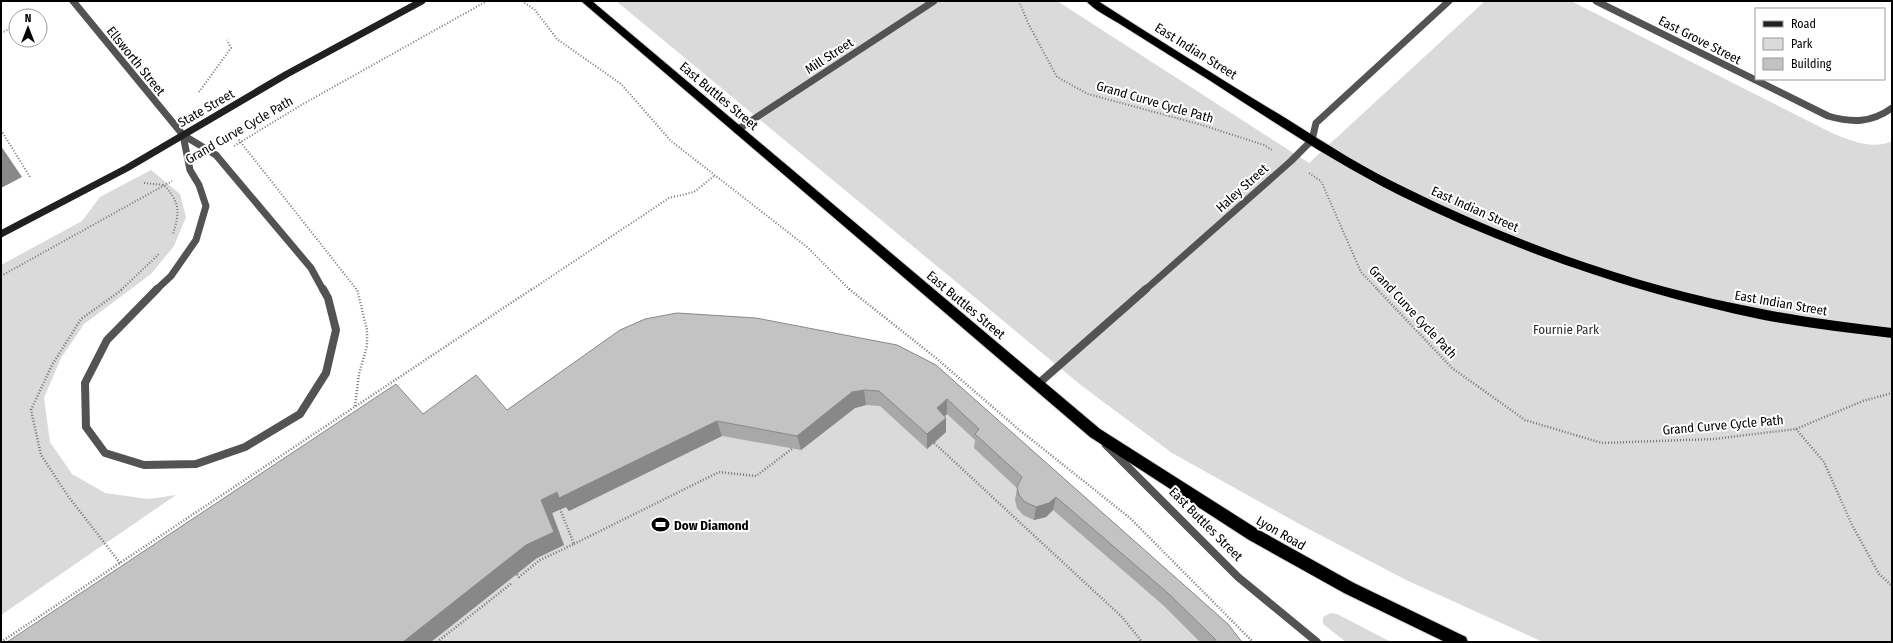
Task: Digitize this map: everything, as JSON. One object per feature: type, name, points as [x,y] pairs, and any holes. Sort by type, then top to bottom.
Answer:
[{"type":"highway","name":"East Buttles Street","points":[[586,1],[1094,433]]},
{"type":"highway","name":"East Indian Street","points":[[1091,1],[1312,140],[1396,188],[1519,244],[1589,269],[1678,296],[1764,315],[1843,328],[1892,333]]},
{"type":"highway","name":"Lyon Road","points":[[1094,433],[1254,535],[1349,588],[1461,642]]},
{"type":"street","name":"Ellsworth Street","points":[[73,1],[183,136]]},
{"type":"street","name":"State Street","points":[[1,234],[127,168],[287,74],[422,1]]},
{"type":"street","name":"Mill Street","points":[[737,130],[934,1]]},
{"type":"street","name":"Haley Street","points":[[1038,384],[1291,160],[1312,140],[1316,123],[1449,1]]},
{"type":"street","name":"East Grove Street","points":[[1596,1],[1818,112],[1842,121],[1860,121],[1874,118],[1886,113],[1892,108]]},
{"type":"street","points":[[183,136],[216,155],[311,268],[328,298],[336,330],[326,373],[300,414],[245,447],[196,464],[144,465],[105,453],[86,427],[85,383],[107,340],[132,313],[171,276],[196,240],[206,206],[199,185],[190,170],[183,136]]},
{"type":"street","name":"East Buttles Street","points":[[1094,433],[1238,577],[1317,642]]},
{"type":"path","name":"Grand Curve Cycle Path","points":[[216,155],[487,1]]},
{"type":"path","points":[[522,1],[535,10],[557,39],[621,84],[671,141],[807,247],[849,289],[936,358],[1017,428],[1130,518],[1254,642]]},
{"type":"path","name":"Grand Curve Cycle Path","points":[[1019,1],[1028,23],[1057,77],[1088,94],[1194,123],[1264,145],[1291,160],[1321,181],[1361,272],[1452,368],[1525,420],[1602,443],[1714,439],[1796,429],[1863,401],[1892,393]]},
{"type":"path","points":[[199,92],[231,48],[227,40]]},
{"type":"path","points":[[1,130],[30,177]]},
{"type":"path","name":"Grand Curve Cycle Path","points":[[1,276],[190,170]]},
{"type":"path","points":[[1,642],[669,198],[694,192],[714,176]]},
{"type":"path","points":[[1796,429],[1824,462],[1852,525],[1879,574],[1892,586]]},
{"type":"path","points":[[935,435],[930,439],[1122,617],[1142,642]]},
{"type":"path","points":[[510,566],[519,577],[540,560],[719,472],[756,476],[797,444]]},
{"type":"path","points":[[560,509],[574,544]]},
{"type":"path","points":[[560,542],[562,549]]},
{"type":"path","points":[[437,642],[512,583]]},
{"type":"green space","name":"Fournie Park","points":[[616,1],[1057,1],[1309,163],[1485,1],[1571,1],[1834,134],[1855,142],[1870,145],[1885,144],[1892,141],[1892,642],[1543,642],[1406,580],[1303,526],[1172,453],[1082,386]]},
{"type":"green space","points":[[151,170],[180,194],[186,217],[174,246],[151,274],[84,324],[61,358],[44,398],[50,442],[72,474],[105,493],[148,499],[176,495],[1,615],[1,265],[82,221],[100,197]]},
{"type":"green space","name":"Dow Diamond","points":[[898,361],[1226,642],[49,642],[436,429],[518,425]]},
{"type":"green space","points":[[1331,613],[1337,614],[1391,642],[1346,642],[1323,624],[1323,617]]},
{"type":"building","points":[[677,313],[756,318],[897,345],[936,365],[1228,624],[1242,642],[1217,642],[1169,594],[1056,497],[1049,503],[1036,507],[1025,502],[1019,495],[1017,487],[1022,477],[975,434],[979,429],[947,399],[937,408],[946,418],[927,434],[879,391],[864,390],[852,392],[797,436],[717,421],[559,498],[557,492],[541,500],[554,532],[526,545],[403,642],[7,642],[396,384],[423,414],[476,375],[507,410],[620,330],[645,319]]},
{"type":"place","name":"Dow Diamond","points":[[661,525]]}]
